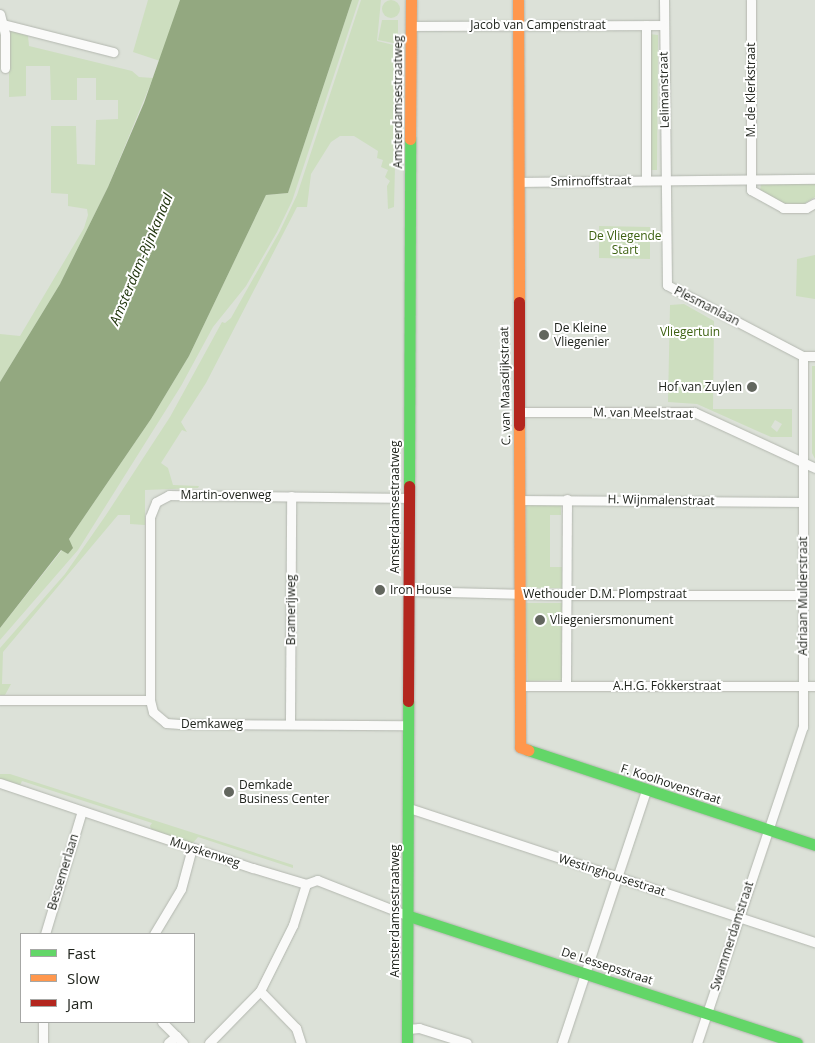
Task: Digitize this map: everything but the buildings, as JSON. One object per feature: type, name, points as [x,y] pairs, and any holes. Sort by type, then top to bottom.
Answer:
[{"type":"street","name":"Amsterdamsestraatweg","points":[[407,1043],[410,808],[407,725],[409,591],[407,498],[411,0]]},
{"type":"street","name":"C. van Maasdijkstraat","points":[[518,0],[520,748]]},
{"type":"street","name":"Lelimanstraat","points":[[664,0],[665,180]]},
{"type":"street","name":"M. de Klerkstraat","points":[[751,0],[751,180]]},
{"type":"street","points":[[0,14],[3,24],[5,68]]},
{"type":"street","points":[[3,24],[113,52]]},
{"type":"street","name":"Lelimanstraat","points":[[646,25],[646,180]]},
{"type":"street","name":"Jacob van Campenstraat","points":[[412,26],[664,25]]},
{"type":"street","name":"Smirnoffstraat","points":[[518,182],[815,179]]},
{"type":"street","name":"Plesmanlaan","points":[[665,180],[668,285],[804,356],[815,356]]},
{"type":"street","points":[[751,180],[751,190],[783,208],[806,208],[815,203]]},
{"type":"street","name":"Adriaan Mulderstraat","points":[[768,830],[803,727],[802,502],[804,356]]},
{"type":"street","name":"M. van Meelstraat","points":[[519,412],[694,412],[815,468]]},
{"type":"street","name":"Martin-ovenweg","points":[[150,700],[150,517],[156,502],[169,495],[407,498]]},
{"type":"street","name":"Bramerijweg","points":[[290,723],[291,496]]},
{"type":"street","points":[[566,686],[568,499]]},
{"type":"street","name":"H. Wijnmalenstraat","points":[[520,500],[802,502]]},
{"type":"street","name":"Wethouder D.M. Plompstraat","points":[[409,591],[566,595],[802,595]]},
{"type":"street","name":"A.H.G. Fokkerstraat","points":[[519,686],[815,686]]},
{"type":"street","points":[[0,700],[150,700]]},
{"type":"street","name":"Demkaweg","points":[[150,700],[153,712],[166,723],[407,725]]},
{"type":"street","name":"F. Koolhovenstraat","points":[[520,748],[815,845]]},
{"type":"street","name":"Muyskenweg","points":[[0,783],[192,848],[306,884],[316,880],[409,916]]},
{"type":"street","points":[[562,1043],[646,791]]},
{"type":"street","name":"Westinghousestraat","points":[[410,808],[815,942]]},
{"type":"street","name":"Bessemerlaan","points":[[46,933],[82,811]]},
{"type":"street","name":"Swammerdamstraat","points":[[697,1043],[768,830]]},
{"type":"street","points":[[155,933],[181,889],[192,848]]},
{"type":"street","points":[[209,1043],[260,991],[293,925],[306,884]]},
{"type":"street","name":"De Lessepsstraat","points":[[409,916],[797,1043]]},
{"type":"street","points":[[260,991],[296,1028],[301,1043]]},
{"type":"street","points":[[43,1023],[43,1043]]},
{"type":"street","points":[[163,1023],[183,1043]]},
{"type":"street","points":[[408,1029],[419,1028],[467,1043]]},
{"type":"street","points":[[168,1043],[176,1036]]},
{"type":"green space","points":[[148,0],[180,0],[160,61],[133,52]]},
{"type":"green space","points":[[352,0],[359,0],[292,201],[277,232],[246,286],[213,327],[181,386],[78,550],[0,640],[0,628],[62,550],[68,554],[72,548],[69,539],[151,419],[189,356],[266,195],[288,193]]},
{"type":"green space","points":[[361,0],[381,0],[377,41],[398,46],[394,207],[388,209],[387,186],[390,181],[385,177],[388,170],[381,167],[383,160],[377,158],[378,151],[354,136],[340,136],[331,142],[311,174],[307,207],[297,207],[206,383],[181,422],[187,432],[182,430],[161,463],[168,468],[173,485],[199,486],[198,488],[145,490],[145,525],[130,524],[130,515],[118,515],[3,652],[2,684],[11,684],[5,695],[0,695],[0,648],[65,574],[106,515],[170,417],[222,322],[225,323],[231,318],[280,231],[297,195]]},
{"type":"green space","points":[[391,0],[397,3],[400,9],[397,15],[391,18],[385,15],[382,9],[385,3]]},
{"type":"green space","points":[[382,20],[398,20],[398,44],[378,40]]},
{"type":"green space","points":[[13,31],[28,36],[29,46],[132,71],[139,77],[153,78],[108,187],[60,284],[0,382],[0,334],[20,336],[84,228],[88,215],[87,209],[68,206],[68,194],[51,193],[51,126],[76,126],[77,164],[95,165],[96,120],[118,119],[118,100],[96,100],[96,78],[77,78],[77,100],[51,100],[50,66],[26,66],[26,96],[9,97],[9,32]]},
{"type":"green space","points":[[649,34],[658,35],[657,170],[649,170]]},
{"type":"green space","points":[[761,184],[815,184],[815,197],[802,205],[783,203],[760,191]]},
{"type":"green space","name":"De Vliegende Start","points":[[599,226],[650,227],[650,259],[599,258]]},
{"type":"green space","points":[[815,255],[815,299],[796,296],[797,259]]},
{"type":"green space","name":"Vliegertuin","points":[[684,304],[714,321],[713,409],[792,409],[792,437],[771,437],[697,404],[668,402],[670,305]],"holes":[[[775,420],[782,424],[777,432],[771,427]]]},
{"type":"green space","points":[[812,366],[815,366],[815,459],[812,453]]},
{"type":"green space","points":[[526,504],[561,504],[561,515],[550,515],[550,567],[562,567],[562,588],[526,588]]},
{"type":"green space","points":[[525,603],[562,603],[562,680],[528,681]]},
{"type":"green space","points":[[0,774],[10,774],[293,865],[293,868],[198,837],[192,844],[152,831],[150,826],[152,823],[22,781],[20,785],[0,780]]},
{"type":"water","name":"Amsterdam-Rijnkanaal","points":[[180,0],[352,0],[288,193],[266,195],[189,356],[151,419],[69,539],[73,548],[68,554],[61,550],[0,628],[0,382],[60,284],[108,187],[144,103]]},
{"type":"traffic: fast","points":[[409,486],[410,139]]},
{"type":"traffic: fast","points":[[407,1043],[408,701]]},
{"type":"traffic: fast","points":[[528,750],[815,845]]},
{"type":"traffic: fast","points":[[409,916],[797,1043]]},
{"type":"traffic: slow","points":[[410,139],[411,0]]},
{"type":"traffic: slow","points":[[518,0],[519,302]]},
{"type":"traffic: slow","points":[[519,425],[520,747],[528,750]]},
{"type":"traffic: jam","points":[[519,302],[519,425]]},
{"type":"traffic: jam","points":[[408,701],[409,486]]},
{"type":"place","name":"De Kleine Vliegenier","points":[[544,335]]},
{"type":"place","name":"Hof van Zuylen","points":[[752,387]]},
{"type":"place","name":"Iron House","points":[[380,590]]},
{"type":"place","name":"Vliegeniersmonument","points":[[540,620]]},
{"type":"place","name":"Demkade Business Center","points":[[229,792]]}]
